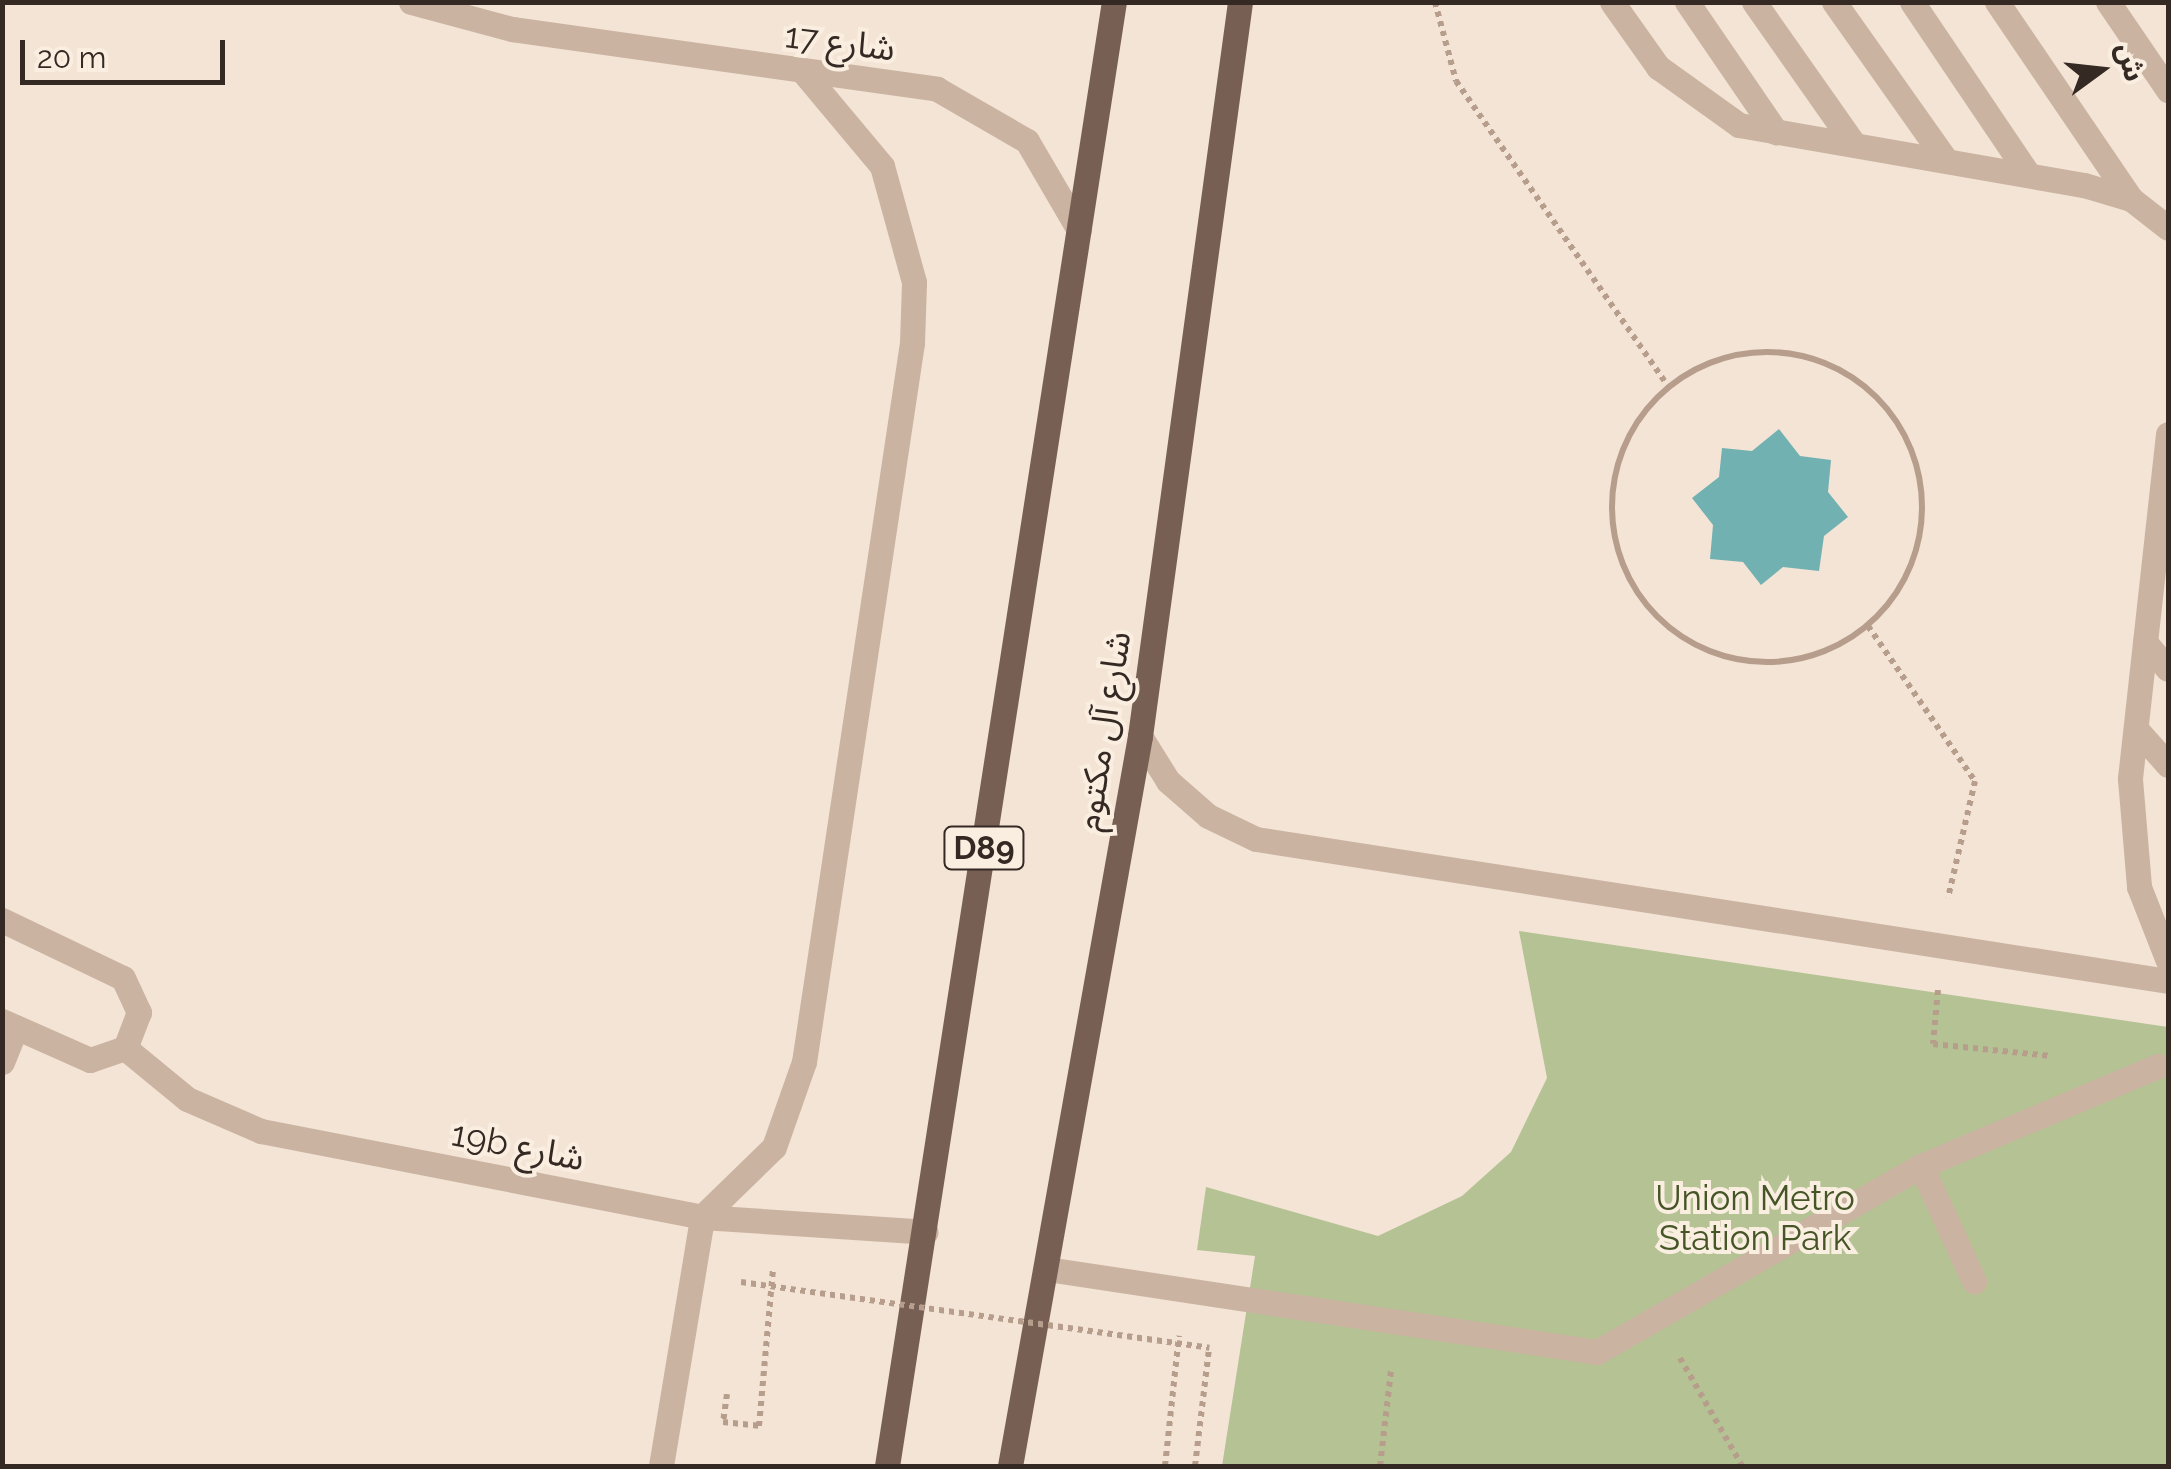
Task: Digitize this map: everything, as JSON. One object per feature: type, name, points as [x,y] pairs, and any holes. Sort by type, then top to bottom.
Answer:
[{"type":"main road","name":"D89","points":[[887,1466],[1114,2]]},
{"type":"main road","name":"شارع آل مكتوم","points":[[1010,1466],[1140,736],[1240,2]]},
{"type":"street","name":"شارع 17","points":[[411,2],[512,29],[805,74],[938,89],[986,109],[1027,140],[1079,230]]},
{"type":"street","points":[[510,2],[512,29]]},
{"type":"street","points":[[1612,2],[1690,97],[1739,125],[2028,174],[2131,199]]},
{"type":"street","points":[[1687,2],[1776,132]]},
{"type":"street","points":[[1754,2],[1853,142]]},
{"type":"street","points":[[1834,2],[1945,159]]},
{"type":"street","points":[[1912,2],[2028,174]]},
{"type":"street","points":[[1997,2],[2131,199],[2168,228]]},
{"type":"street","points":[[2108,2],[2168,90]]},
{"type":"street","points":[[661,1466],[702,1217],[755,1174],[794,1106],[912,342],[912,268],[882,166],[805,74]]},
{"type":"street","points":[[2168,435],[2163,548],[2146,642],[2130,833],[2139,887],[2168,961]]},
{"type":"street","points":[[2146,642],[2168,669]]},
{"type":"street","points":[[2136,729],[2168,764]]},
{"type":"street","points":[[1140,736],[1182,792],[1256,839],[2168,982]]},
{"type":"street","points":[[2,920],[123,978],[139,1012],[125,1048],[90,1060],[9,1025],[2,1062]]},
{"type":"street","name":"19b شارع","points":[[125,1048],[187,1099],[261,1131],[702,1217],[924,1232]]},
{"type":"street","points":[[1047,1269],[1397,1325],[1597,1352],[1921,1166],[2158,1066]]},
{"type":"street","points":[[1921,1166],[1974,1281]]},
{"type":"path","points":[[1436,2],[1456,81],[1668,386]]},
{"type":"path","points":[[1768,350],[1821,360],[1868,387],[1902,429],[1921,480],[1920,534],[1902,585],[1868,626],[1821,654],[1767,664],[1714,654],[1667,626],[1631,584],[1612,533],[1613,478],[1632,427],[1668,386],[1716,359],[1768,350]]},
{"type":"path","points":[[1868,626],[1975,782],[1943,946],[1933,1044],[2064,1057]]},
{"type":"path","points":[[738,1300],[740,1282],[1209,1348],[1195,1466]]},
{"type":"path","points":[[1657,1318],[1742,1466]]},
{"type":"path","points":[[1380,1466],[1397,1325]]},
{"type":"path","points":[[728,1387],[723,1422],[759,1426],[770,1327]]},
{"type":"path","points":[[1165,1466],[1180,1327]]},
{"type":"green space","name":"Union Metro Station Park","points":[[1519,931],[2168,1027],[2168,1466],[1222,1466],[1255,1256],[1197,1250],[1206,1187],[1378,1236],[1462,1196],[1511,1152],[1547,1078]]},
{"type":"water","points":[[1779,429],[1800,456],[1831,460],[1828,492],[1848,517],[1824,536],[1819,571],[1783,567],[1761,585],[1743,562],[1710,559],[1713,525],[1692,498],[1719,477],[1722,448],[1752,451]]}]
